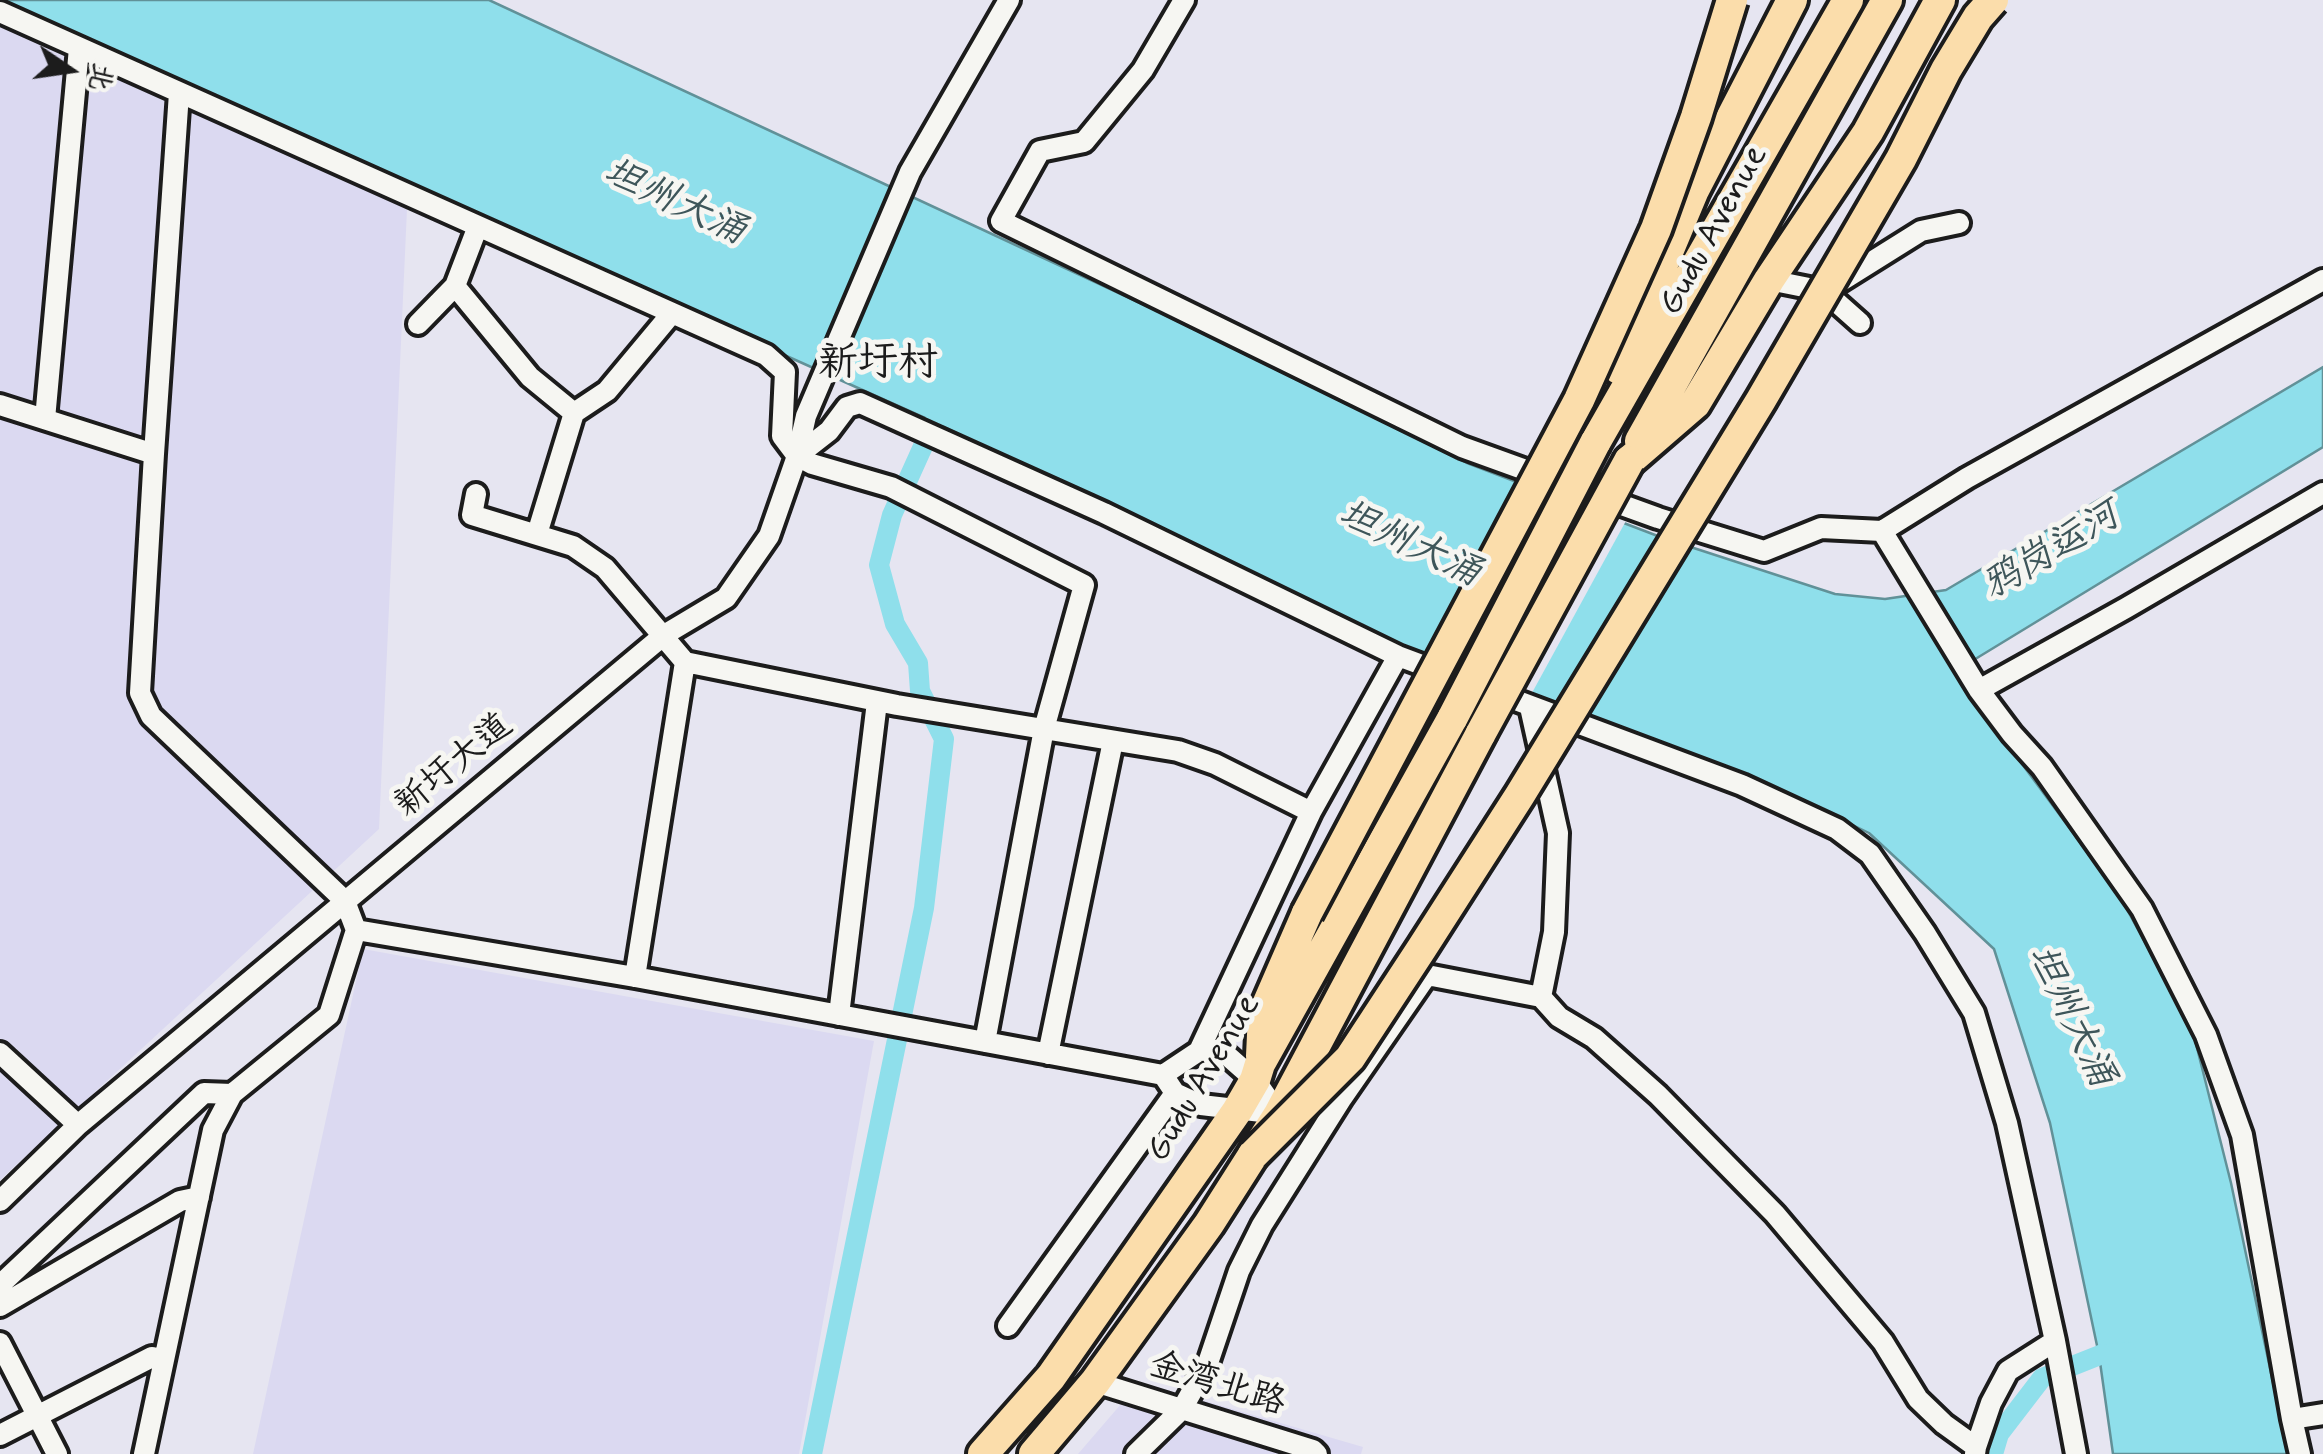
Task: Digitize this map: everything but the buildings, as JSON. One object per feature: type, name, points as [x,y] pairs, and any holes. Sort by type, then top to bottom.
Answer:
[{"type":"highway","points":[[1257,1072],[1263,1014],[1307,913],[1580,400],[1656,229],[1732,0]]},
{"type":"highway","points":[[1595,443],[1604,404],[1694,190],[1792,0]]},
{"type":"highway","name":"Gudu Avenue","points":[[984,1454],[1052,1376],[1237,1111],[1453,717],[1595,443],[1848,0]]},
{"type":"highway","name":"Gudu Avenue","points":[[1279,1114],[1628,461],[1887,0]]},
{"type":"highway","points":[[1628,461],[1695,404],[1769,280],[1868,132],[1940,0]]},
{"type":"highway","points":[[1252,1155],[1350,1058],[1442,918],[1761,400],[1901,158],[1946,70],[1993,0]]},
{"type":"highway","points":[[1034,1454],[1095,1382],[1209,1224],[1279,1114]]},
{"type":"street","name":"新圩大道","points":[[4,1189],[664,635],[726,598],[769,536],[797,456],[806,416],[910,172],[1009,0]]},
{"type":"street","points":[[1184,0],[1143,70],[1084,142],[1040,151],[1001,221],[1462,447],[1764,552],[1821,528],[1882,531],[1967,478],[2323,280]]},
{"type":"street","points":[[0,12],[766,355],[785,372],[782,436],[797,456],[890,487],[1084,584],[1044,729],[986,1042]]},
{"type":"street","points":[[44,419],[79,48]]},
{"type":"street","points":[[144,1454],[213,1130],[232,1094],[329,1015],[356,930],[345,901],[151,716],[140,692],[179,93]]},
{"type":"street","points":[[1824,291],[1922,231],[1960,224]]},
{"type":"street","points":[[418,324],[456,286],[478,226]]},
{"type":"street","points":[[1769,280],[1824,291],[1860,322]]},
{"type":"street","points":[[456,286],[530,377],[574,413]]},
{"type":"street","points":[[536,534],[574,413],[607,392],[672,313]]},
{"type":"street","points":[[0,404],[154,454]]},
{"type":"street","points":[[797,456],[829,431],[847,407],[860,404],[1104,513],[1398,656],[1742,785],[1837,829],[1870,854],[1974,1013],[2007,1123],[2076,1454]]},
{"type":"street","points":[[1975,683],[2126,608],[2323,493]]},
{"type":"street","points":[[476,494],[472,515],[573,546],[604,568],[685,662],[877,702],[1178,751],[1214,764],[1311,812]]},
{"type":"street","points":[[1882,531],[1975,683],[2042,767],[2142,909],[2206,1034],[2242,1134],[2300,1454]]},
{"type":"street","points":[[1008,1326],[1169,1084],[1199,1050],[1311,812],[1398,656]]},
{"type":"street","points":[[634,977],[685,662]]},
{"type":"street","points":[[839,1016],[877,702]]},
{"type":"street","points":[[1530,707],[1558,832],[1554,932],[1542,997]]},
{"type":"street","points":[[1048,1054],[1114,741]]},
{"type":"street","points":[[356,930],[1048,1054],[1169,1084],[1201,1105],[1279,1114]]},
{"type":"street","points":[[1136,1454],[1182,1410],[1208,1363],[1238,1271],[1262,1225],[1342,1098],[1427,975],[1542,997],[1559,1017],[1594,1038],[1658,1095],[1775,1214],[1883,1342],[1918,1400],[1976,1451],[1991,1403],[2008,1371],[2054,1340]]},
{"type":"street","points":[[1199,1050],[1221,1050],[1257,1072],[1279,1114]]},
{"type":"street","points":[[0,1053],[78,1125]]},
{"type":"street","points":[[0,1286],[204,1092],[232,1094]]},
{"type":"street","points":[[0,1306],[180,1200],[199,1197]]},
{"type":"street","points":[[0,1342],[57,1454]]},
{"type":"street","points":[[0,1435],[152,1357],[164,1360]]},
{"type":"street","name":"金湾北路","points":[[1095,1382],[1318,1454]]},
{"type":"street","points":[[2292,1419],[2323,1414]]},
{"type":"shaded area","points":[[0,19],[407,209],[379,829],[0,1180]]},
{"type":"shaded area","points":[[363,949],[874,1041],[799,1454],[253,1454]]},
{"type":"shaded area","points":[[1140,1382],[1363,1447],[1361,1454],[1078,1454]]},
{"type":"water","points":[[0,0],[489,0],[1151,308],[1467,463],[1663,538],[1835,594],[1885,599],[1946,590],[2323,367],[2323,447],[1954,672],[2119,895],[2192,1028],[2231,1183],[2288,1454],[2113,1454],[2099,1355],[2050,1123],[1994,949],[1869,833],[1801,800],[1633,734],[1409,654],[934,422],[0,4]]},
{"type":"pier","points":[[1541,485],[1627,519],[1527,702],[1439,670]]},
{"type":"waterway","points":[[812,1454],[924,908],[944,739],[920,691],[918,663],[895,624],[879,565],[892,515],[934,422]]},
{"type":"waterway","points":[[1993,1454],[1999,1434],[2042,1378],[2100,1355],[2127,1352]]},
{"type":"district","name":"新圩村","points":[[878,366]]},
{"type":"water label","name":"坦州大涌","points":[[674,204]]},
{"type":"water label","name":"坦州大涌","points":[[1409,546]]},
{"type":"water label","name":"鸦岗运河","points":[[2052,553]]},
{"type":"water label","name":"坦州大涌","points":[[2069,1017]]}]
